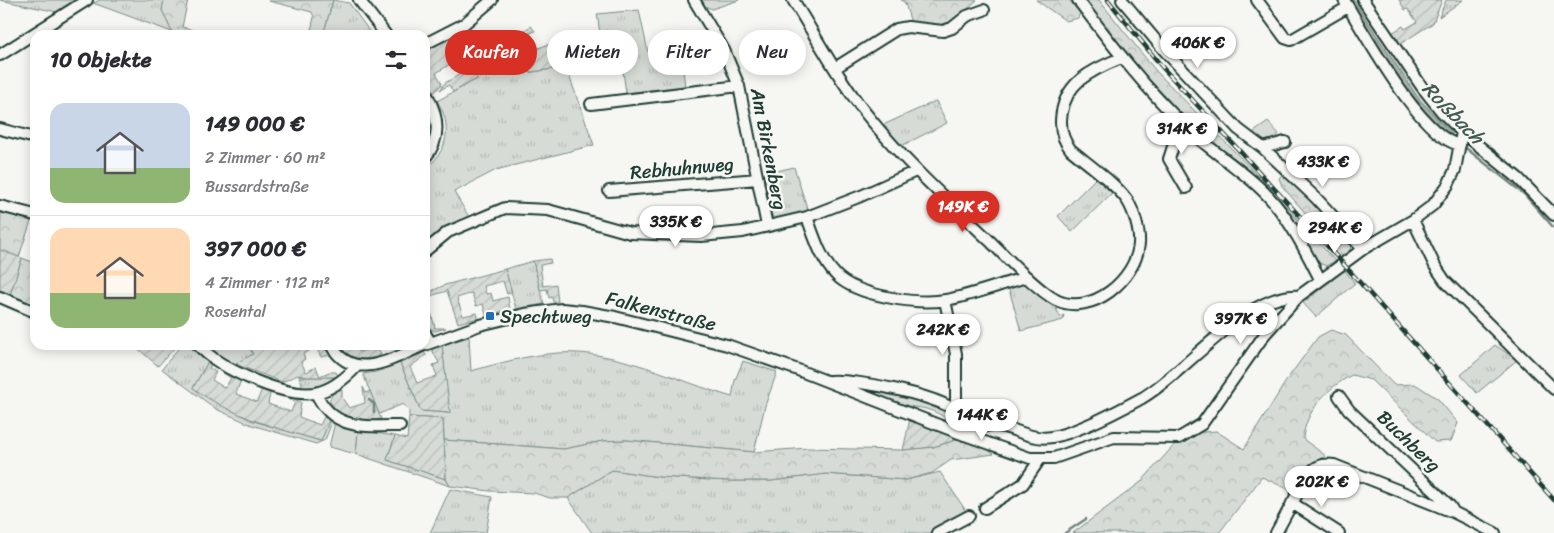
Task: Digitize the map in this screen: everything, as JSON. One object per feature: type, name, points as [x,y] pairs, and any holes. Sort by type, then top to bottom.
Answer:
[{"type":"street","points":[[40,30],[87,0]]},
{"type":"street","points":[[358,0],[382,30]]},
{"type":"street","points":[[430,41],[464,24],[492,0]]},
{"type":"street","name":"Am Birkenberg","points":[[694,0],[724,50],[739,86],[767,226]]},
{"type":"street","points":[[793,0],[835,68],[870,119],[916,171],[1028,277],[1056,299],[1084,302],[1091,301],[1108,292],[1123,280],[1131,270],[1139,243],[1136,221],[1127,200],[1071,150],[1064,141],[1060,129],[1061,114],[1066,100],[1078,81],[1097,68],[1121,58]]},
{"type":"street","points":[[1078,0],[1121,58],[1181,122],[1252,181],[1275,204],[1292,226],[1320,279]]},
{"type":"street","points":[[1122,0],[1186,75],[1238,129],[1263,148],[1316,198],[1363,249]]},
{"type":"street","points":[[1257,0],[1285,38],[1291,40],[1346,4],[1401,92],[1428,124],[1444,139],[1459,141]]},
{"type":"street","points":[[1363,0],[1459,141],[1518,178],[1554,215]]},
{"type":"street","points":[[835,68],[897,29],[908,27],[943,31],[952,28],[966,16],[984,10]]},
{"type":"street","points":[[0,55],[30,36]]},
{"type":"street","points":[[591,104],[739,86]]},
{"type":"street","points":[[430,102],[435,112],[437,136],[430,151]]},
{"type":"street","points":[[1181,122],[1169,159],[1186,188]]},
{"type":"street","points":[[0,129],[30,137]]},
{"type":"street","points":[[945,300],[956,354],[956,410],[966,424],[964,435],[992,425],[1037,437],[1052,437],[1128,406],[1163,384],[1248,313],[1288,296],[1299,296],[1363,249],[1413,220],[1433,205],[1448,185],[1459,156],[1459,141]]},
{"type":"street","points":[[1263,148],[1285,142]]},
{"type":"street","points":[[430,247],[448,232],[505,208],[548,210],[615,230],[655,235],[722,235],[807,216],[862,196],[916,171]]},
{"type":"street","name":"Rebhuhnweg","points":[[609,192],[758,179]]},
{"type":"street","points":[[0,206],[30,213]]},
{"type":"street","points":[[807,216],[828,265],[845,283],[887,297],[945,300],[1028,277]]},
{"type":"street","points":[[1413,220],[1435,266],[1445,281],[1505,338],[1554,389]]},
{"type":"street","name":"Falkenstraße","points":[[430,340],[526,314],[562,309],[582,310],[727,345],[964,435],[1019,455],[1040,459],[1054,458],[1114,437],[1178,438],[1202,424],[1265,334],[1299,296]]},
{"type":"street","points":[[0,297],[30,310]]},
{"type":"street","points":[[205,350],[229,368],[251,378],[288,390],[316,392],[337,384],[357,366],[344,361],[335,350]]},
{"type":"street","name":"Falkenstraße","points":[[357,366],[383,363],[408,350]]},
{"type":"street","name":"Falkenstraße","points":[[828,382],[860,382],[945,404],[956,410]]},
{"type":"street","points":[[316,392],[319,400],[335,417],[344,423],[400,426]]},
{"type":"street","name":"Buchberg","points":[[1339,396],[1349,410],[1438,493],[1454,512]]},
{"type":"street","points":[[985,508],[1023,484],[1040,459]]},
{"type":"street","name":"Buchberg","points":[[1276,533],[1313,469],[1326,464],[1334,464],[1454,512],[1495,533]]},
{"type":"street","points":[[1292,504],[1338,533]]},
{"type":"street","points":[[937,533],[969,516]]},
{"type":"green space","points":[[0,0],[82,0],[62,13]]},
{"type":"green space","points":[[100,0],[164,0],[162,10],[171,30],[167,30],[93,3]]},
{"type":"green space","points":[[164,0],[188,0],[182,27],[193,30],[171,30],[162,10]]},
{"type":"green space","points":[[333,0],[349,3],[368,30],[324,30]]},
{"type":"green space","points":[[333,0],[324,30],[311,30],[314,17],[312,12],[269,1]]},
{"type":"green space","points":[[702,0],[739,0],[712,9],[705,6]]},
{"type":"green space","points":[[901,0],[977,0],[948,24],[934,25],[911,23],[905,3]]},
{"type":"green space","points":[[1036,0],[1069,0],[1080,13],[1078,18],[1066,21]]},
{"type":"green space","points":[[1085,0],[1099,0],[1156,71],[1267,185],[1335,261],[1326,266],[1319,263],[1294,221],[1269,191],[1199,131],[1175,107],[1136,65]]},
{"type":"green space","points":[[1353,0],[1357,0],[1416,87],[1453,131],[1453,134],[1418,98]]},
{"type":"green space","points":[[1399,0],[1442,0],[1433,23],[1400,44],[1392,33],[1403,26],[1405,29],[1417,22],[1408,9],[1405,10]]},
{"type":"green space","points":[[1446,0],[1463,0],[1439,17]]},
{"type":"green space","points":[[639,10],[648,52],[648,75],[684,75],[685,86],[626,93],[624,75],[638,75],[638,30],[599,30],[597,14]]},
{"type":"green space","points":[[531,26],[534,30],[525,30]]},
{"type":"green space","points":[[445,41],[445,67],[436,73],[442,84],[433,94],[430,90],[430,48]]},
{"type":"green space","points":[[547,45],[547,70],[537,71],[537,48]]},
{"type":"green space","points":[[547,70],[547,75],[569,75],[594,145],[496,170],[454,192],[469,217],[439,233],[430,240],[430,165],[439,155],[446,138],[445,119],[437,101],[484,75],[537,75],[537,71]]},
{"type":"green space","points":[[459,75],[475,75],[477,79],[453,92],[449,85],[440,90],[445,83]]},
{"type":"green space","points":[[936,101],[947,123],[901,146],[883,125]]},
{"type":"green space","points":[[1268,122],[1279,134],[1267,144],[1251,134]]},
{"type":"green space","points":[[794,167],[808,211],[776,220],[772,216],[764,174]]},
{"type":"green space","points":[[1282,175],[1286,175],[1347,240],[1351,246],[1349,253],[1343,257],[1282,186],[1279,178]]},
{"type":"green space","points":[[1098,176],[1113,192],[1072,232],[1058,216]]},
{"type":"green space","points":[[1,212],[30,221],[19,257],[0,250]]},
{"type":"green space","points":[[0,250],[22,258],[10,295],[0,290]]},
{"type":"green space","points":[[22,258],[30,261],[30,304],[10,295]]},
{"type":"green space","points":[[550,259],[551,263],[540,265],[543,286],[556,284],[558,302],[553,302],[552,297],[549,298],[547,289],[540,290],[533,261]]},
{"type":"green space","points":[[533,261],[544,304],[516,309],[505,269]]},
{"type":"green space","points":[[505,269],[512,292],[507,294],[503,281],[484,286],[486,294],[491,293],[493,301],[508,297],[510,310],[486,315],[483,304],[476,306],[472,293],[457,298],[463,316],[477,313],[478,318],[458,323],[447,291],[430,296],[430,292],[445,285]]},
{"type":"green space","points":[[1344,270],[1355,283],[1316,317],[1303,303]]},
{"type":"green space","points":[[1025,282],[1054,304],[1060,317],[1064,315],[1063,320],[1021,331],[1008,286]]},
{"type":"green space","points":[[430,309],[435,328],[446,328],[435,331],[431,328]]},
{"type":"green space","points":[[1331,330],[1346,335],[1394,385],[1415,384],[1438,399],[1458,423],[1451,441],[1435,442],[1371,380],[1352,375],[1326,393],[1308,419],[1303,439],[1326,456],[1310,465],[1292,491],[1262,477],[1219,533],[1073,533],[1141,482],[1176,443],[1191,433],[1216,431],[1244,449],[1288,378],[1318,337]]},
{"type":"green space","points":[[469,337],[471,371],[503,362],[536,356],[580,353],[624,361],[732,397],[735,380],[743,361],[777,372],[765,406],[754,452],[626,440],[603,441],[564,449],[444,440],[443,419],[409,417],[409,411],[403,404],[379,414],[363,374],[376,372],[400,363],[421,411],[449,413],[442,345]]},
{"type":"green space","points":[[442,345],[450,413],[421,411],[400,363],[424,352],[426,355],[410,367],[417,383],[437,376],[433,365],[439,363],[431,348]]},
{"type":"green space","points":[[1495,345],[1517,360],[1477,393],[1461,375]]},
{"type":"green space","points":[[140,350],[172,350],[158,366]]},
{"type":"green space","points":[[177,350],[196,350],[209,360],[193,388],[250,420],[320,441],[330,419],[333,420],[325,440],[316,444],[252,425],[216,409],[162,369]]},
{"type":"green space","points":[[210,350],[251,350],[253,354],[234,367],[228,364],[229,361]]},
{"type":"green space","points":[[251,350],[309,350],[303,354],[305,359],[301,362],[306,372],[316,367],[320,376],[329,372],[336,372],[339,377],[307,377],[298,375],[282,382],[235,364],[253,354]]},
{"type":"green space","points":[[318,350],[328,350],[330,355],[321,357]]},
{"type":"green space","points":[[378,350],[381,355],[363,359],[353,357],[344,351]]},
{"type":"green space","points":[[209,360],[213,363],[209,368],[216,372],[212,380],[225,388],[231,378],[223,373],[225,369],[242,377],[236,394],[257,402],[263,386],[271,389],[268,404],[291,412],[295,402],[289,399],[290,397],[301,402],[299,417],[320,425],[324,417],[330,419],[321,441],[270,426],[238,414],[193,388]]},
{"type":"green space","points":[[299,377],[339,377],[319,388],[300,389],[302,383]]},
{"type":"green space","points":[[845,384],[889,391],[946,409],[959,416],[960,427],[952,425],[944,417],[933,411],[908,407]]},
{"type":"green space","points":[[363,387],[366,393],[370,391],[381,419],[363,422],[345,420],[329,401],[335,389],[342,390],[342,398],[349,408],[365,403]]},
{"type":"green space","points":[[409,417],[443,419],[446,479],[387,460],[395,436],[407,439]]},
{"type":"green space","points":[[910,419],[959,439],[933,447],[903,450]]},
{"type":"green space","points":[[335,422],[358,430],[356,454],[329,447]]},
{"type":"green space","points":[[358,430],[395,436],[387,460],[446,479],[450,486],[356,454]]},
{"type":"green space","points":[[959,439],[976,442],[994,454],[951,460],[932,473],[906,480],[826,474],[771,481],[729,481],[659,477],[612,470],[568,498],[550,498],[534,493],[490,491],[450,486],[446,479],[444,440],[564,449],[603,441],[626,440],[754,452],[808,448],[903,450],[933,447]]},
{"type":"green space","points":[[612,470],[659,477],[729,481],[771,481],[826,474],[906,480],[940,472],[968,514],[929,533],[592,533],[568,498]]},
{"type":"green space","points":[[450,489],[492,497],[486,533],[430,533]]},
{"type":"water","points":[[1349,0],[1353,0],[1418,98],[1453,136],[1442,130],[1428,117],[1413,98]]},
{"type":"waterway","name":"Roßbach","points":[[1462,145],[1524,194],[1554,228]]},
{"type":"waterway","points":[[369,400],[374,404],[374,412]]},
{"type":"waterway","points":[[1065,533],[1086,519]]},
{"type":"railway","points":[[1108,0],[1163,68],[1330,249],[1554,500]]},
{"type":"place","name":"Spechtweg","points":[[490,316]]}]
